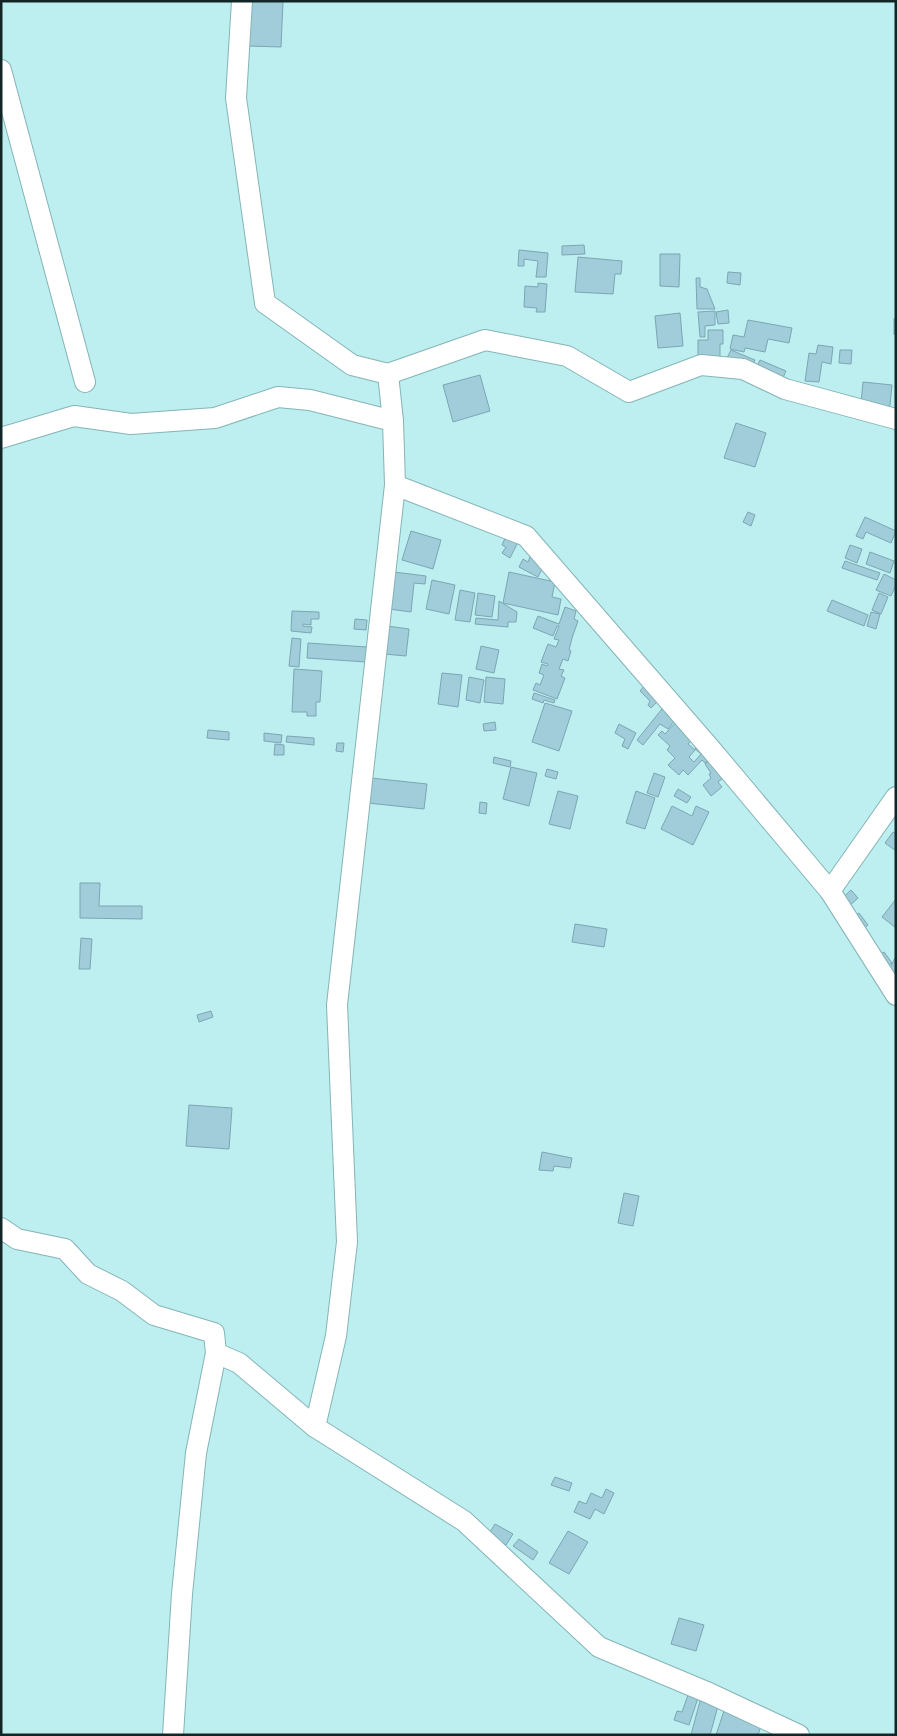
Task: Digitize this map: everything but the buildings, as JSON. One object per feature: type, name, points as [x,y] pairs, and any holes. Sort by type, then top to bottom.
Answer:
[{"type":"street","points":[[242,1],[236,98],[265,303],[352,364],[388,374],[485,340],[566,356],[629,392],[701,365],[743,369],[785,389],[896,419]]},
{"type":"street","points":[[1,70],[85,382]]},
{"type":"street","points":[[315,1428],[336,1336],[347,1242],[337,1005],[395,485],[392,412],[388,374]]},
{"type":"street","points":[[1,438],[74,416],[130,424],[215,418],[278,396],[392,412]]},
{"type":"street","points":[[395,485],[526,536],[710,748],[830,891],[896,995]]},
{"type":"street","points":[[830,891],[896,797]]},
{"type":"street","points":[[1,1228],[16,1240],[65,1249],[88,1274],[122,1291],[154,1315],[214,1333],[216,1353],[196,1453],[182,1594],[173,1735]]},
{"type":"street","points":[[216,1353],[239,1363],[315,1428],[464,1521],[600,1647],[709,1693],[799,1735]]}]
